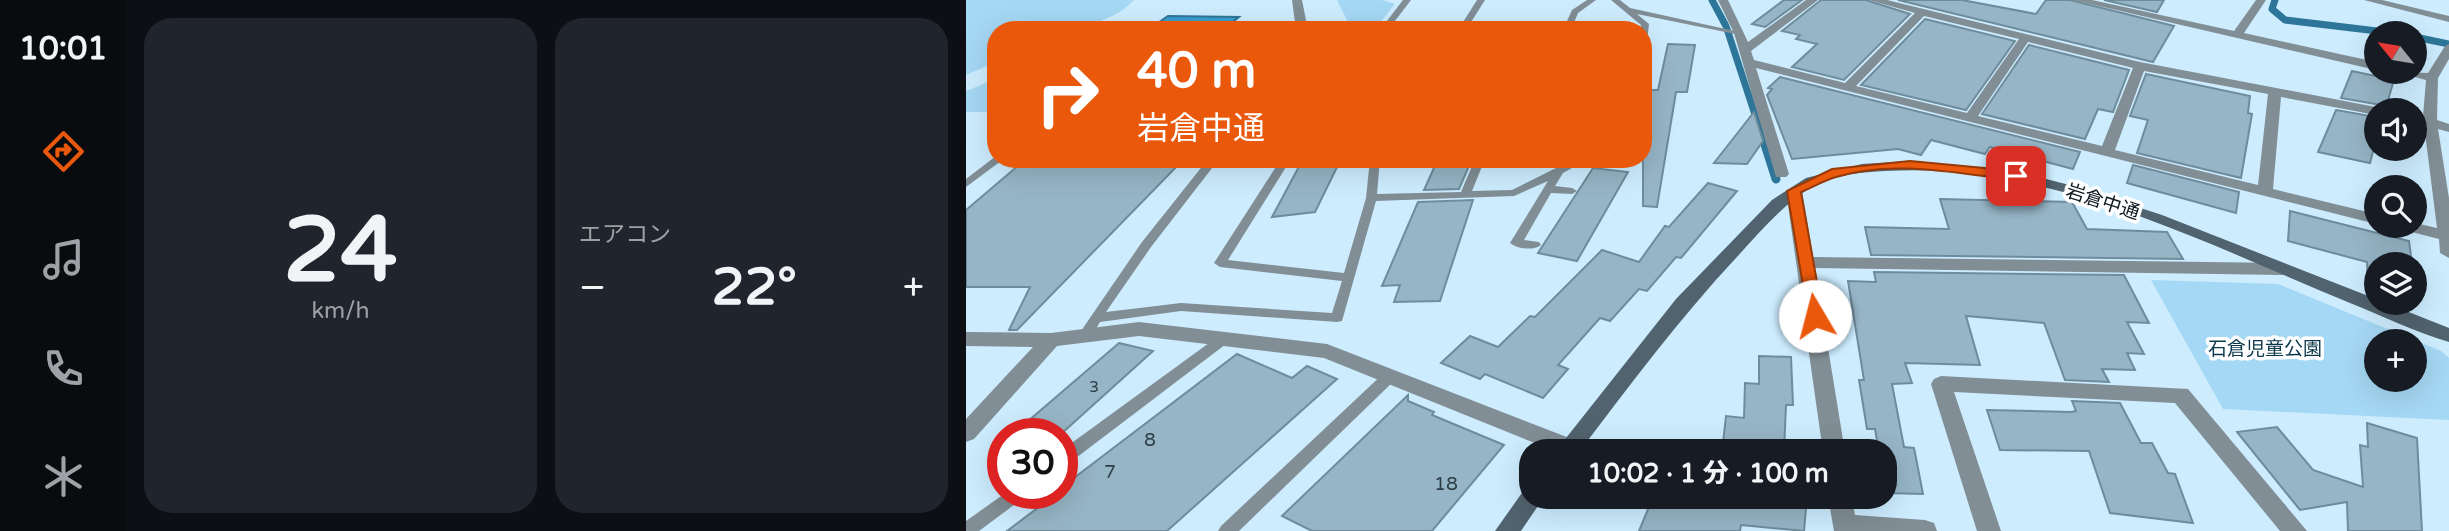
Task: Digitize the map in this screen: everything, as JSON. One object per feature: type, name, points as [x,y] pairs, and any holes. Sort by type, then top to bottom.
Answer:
[{"type":"street","points":[[1297,0],[1300,21]]},
{"type":"street","points":[[1723,0],[1732,31],[1747,57],[1781,174]]},
{"type":"street","points":[[1747,57],[1813,0]]},
{"type":"street","points":[[1874,0],[2140,66],[2364,109]]},
{"type":"street","points":[[2078,0],[2364,63]]},
{"type":"street","points":[[2237,35],[2261,0]]},
{"type":"street","points":[[2369,0],[2449,19]]},
{"type":"street","points":[[1848,88],[1922,12]]},
{"type":"street","points":[[1970,118],[2026,37]]},
{"type":"street","points":[[2427,98],[2432,78],[2448,50]]},
{"type":"street","points":[[1747,57],[1848,88],[2364,216]]},
{"type":"street","points":[[2106,152],[2140,66]]},
{"type":"street","points":[[2427,77],[2432,78]]},
{"type":"street","points":[[2265,191],[2275,94]]},
{"type":"street","points":[[2427,121],[2449,128]]},
{"type":"street","points":[[2427,145],[2449,253]]},
{"type":"street","name":"岩倉中通","points":[[1576,439],[1683,303],[1760,221],[1794,191],[1832,173],[1862,168],[1910,165],[2016,176],[2112,203],[2449,335]]},
{"type":"street","points":[[1794,191],[1832,439]]},
{"type":"street","points":[[2427,231],[2444,235]]},
{"type":"street","points":[[1807,262],[2283,269]]},
{"type":"street","points":[[966,339],[1051,340],[1091,326],[1225,338],[1326,351],[1544,439]]},
{"type":"street","points":[[966,433],[1051,340]]},
{"type":"street","points":[[1989,531],[1941,384],[2181,395],[2295,531]]},
{"type":"street","points":[[1507,531],[1523,509]]},
{"type":"street","points":[[1842,509],[1845,528],[1925,531]]},
{"type":"lane","points":[[1391,21],[1406,0]]},
{"type":"lane","points":[[1468,21],[1481,0]]},
{"type":"lane","points":[[1571,21],[1575,12],[1592,0]]},
{"type":"lane","points":[[1615,0],[1641,21]]},
{"type":"lane","points":[[1628,10],[1732,31]]},
{"type":"lane","points":[[966,184],[987,167]]},
{"type":"lane","points":[[1091,326],[1143,245],[1207,168]]},
{"type":"lane","points":[[1280,168],[1220,263],[1349,278]]},
{"type":"lane","points":[[1091,326],[1181,307],[1337,318],[1371,198],[1374,168]]},
{"type":"lane","points":[[1465,196],[1476,168]]},
{"type":"lane","points":[[1371,198],[1514,193],[1564,168]]},
{"type":"lane","points":[[1535,245],[1516,243],[1558,171]]},
{"type":"lane","points":[[1547,190],[1572,191]]},
{"type":"lane","points":[[1078,447],[1225,338]]},
{"type":"lane","points":[[1227,531],[1391,375]]},
{"type":"lane","points":[[966,531],[996,509]]},
{"type":"green space","points":[[966,0],[1134,0],[1121,11],[1098,21],[987,21],[987,66],[966,75]]},
{"type":"green space","points":[[1337,0],[1383,0],[1395,4],[1381,21],[1347,20]]},
{"type":"green space","points":[[987,83],[987,112],[966,112],[966,91]]},
{"type":"green space","name":"石倉児童公園","points":[[2151,280],[2278,284],[2387,329],[2364,329],[2364,392],[2427,392],[2427,345],[2441,351],[2449,358],[2449,420],[2223,409]]},
{"type":"shaded area","points":[[1168,16],[1239,17],[1234,21],[1161,21]]},
{"type":"building","points":[[1784,0],[1802,0],[1765,27],[1752,24]]},
{"type":"building","points":[[1821,0],[1866,0],[1910,14],[1844,80],[1792,67],[1817,44],[1796,39],[1800,35],[1782,31]]},
{"type":"building","points":[[1898,0],[1962,0],[2036,14],[2046,0],[2070,0],[2174,26],[2153,62]]},
{"type":"building","points":[[2104,0],[2164,0],[2157,12]]},
{"type":"building","points":[[1925,19],[2015,41],[1966,110],[1861,85]]},
{"type":"building","points":[[1668,44],[1695,45],[1687,92],[1676,92],[1657,207],[1643,206],[1643,168],[1652,168],[1652,90],[1658,90]]},
{"type":"building","points":[[2029,45],[2129,70],[2113,112],[2098,109],[2085,139],[1982,114]]},
{"type":"building","points":[[2352,71],[2364,74],[2364,84],[2393,84],[2389,98],[2364,98],[2364,102],[2341,98]]},
{"type":"building","points":[[2146,74],[2250,96],[2248,113],[2252,114],[2241,178],[2137,153],[2148,120],[2130,116]]},
{"type":"building","points":[[1780,77],[2080,152],[2073,169],[1990,147],[1985,154],[1931,140],[1921,155],[1898,149],[1792,159],[1767,95],[1772,89],[1768,88]]},
{"type":"building","points":[[2336,110],[2364,115],[2364,161],[2370,163],[2318,152]]},
{"type":"building","points":[[1754,112],[1763,141],[1747,164],[1714,163]]},
{"type":"building","points":[[2133,165],[2239,192],[2236,213],[2127,183]]},
{"type":"building","points":[[1015,168],[1175,168],[1017,330],[1009,330],[1030,287],[966,287],[966,210]]},
{"type":"building","points":[[1298,168],[1337,168],[1315,212],[1272,217]]},
{"type":"building","points":[[1434,168],[1468,168],[1459,189],[1424,190]]},
{"type":"building","points":[[1593,168],[1628,172],[1577,261],[1538,253]]},
{"type":"building","points":[[1708,183],[1737,191],[1681,258],[1676,257],[1647,291],[1639,289],[1610,321],[1600,318],[1558,365],[1568,369],[1543,398],[1485,374],[1480,379],[1441,363],[1470,336],[1498,347],[1530,316],[1535,317],[1602,250],[1639,262],[1665,226],[1669,227]]},
{"type":"building","points":[[1940,199],[2072,202],[2087,229],[2167,232],[2183,259],[1871,255],[1865,227],[1949,229]]},
{"type":"building","points":[[1473,200],[1440,301],[1394,302],[1400,285],[1382,286],[1418,202]]},
{"type":"building","points":[[2290,211],[2364,230],[2364,238],[2397,238],[2409,241],[2410,252],[2364,252],[2364,261],[2288,241]]},
{"type":"building","points":[[1874,272],[2124,275],[2149,323],[2127,322],[2144,354],[2127,353],[2135,370],[2102,369],[2109,382],[2065,380],[2044,323],[1966,316],[1980,365],[1905,363],[1912,383],[1892,384],[1904,447],[1914,448],[1923,494],[1897,493],[1897,439],[1877,439],[1875,429],[1867,429],[1859,380],[1864,380],[1848,281],[1876,282]]},
{"type":"building","points":[[1119,343],[1153,351],[1078,419],[1032,418]]},
{"type":"building","points":[[1237,354],[1292,378],[1307,366],[1337,379],[1167,531],[1007,531],[1036,509],[1078,509],[1078,475]]},
{"type":"building","points":[[1759,356],[1791,357],[1793,405],[1786,405],[1785,439],[1723,439],[1726,416],[1744,418],[1745,383],[1759,384]]},
{"type":"building","points":[[1408,395],[1408,401],[1434,412],[1432,415],[1504,445],[1432,531],[1312,531],[1282,516]]},
{"type":"building","points":[[2072,401],[2120,403],[2141,443],[2152,443],[2168,473],[2175,474],[2193,523],[2110,513],[2089,451],[2000,450],[1987,410],[2071,412],[2076,411]]},
{"type":"building","points":[[2367,423],[2417,438],[2422,531],[2348,531],[2347,502],[2300,510],[2237,432],[2277,427],[2313,470],[2363,487],[2360,445],[2368,447]]},
{"type":"building","points":[[1648,509],[1806,509],[1804,531],[1741,525],[1740,531],[1639,531]]},
{"type":"waterway","points":[[1712,0],[1726,26],[1760,130]]},
{"type":"waterway","points":[[2275,0],[2272,9],[2285,20],[2364,29]]},
{"type":"waterway","points":[[2427,39],[2449,44]]},
{"type":"waterway","points":[[1760,129],[1776,179]]},
{"type":"route","points":[[1815,316],[1794,191],[1832,173],[1862,168],[1910,165],[2016,176]]}]
